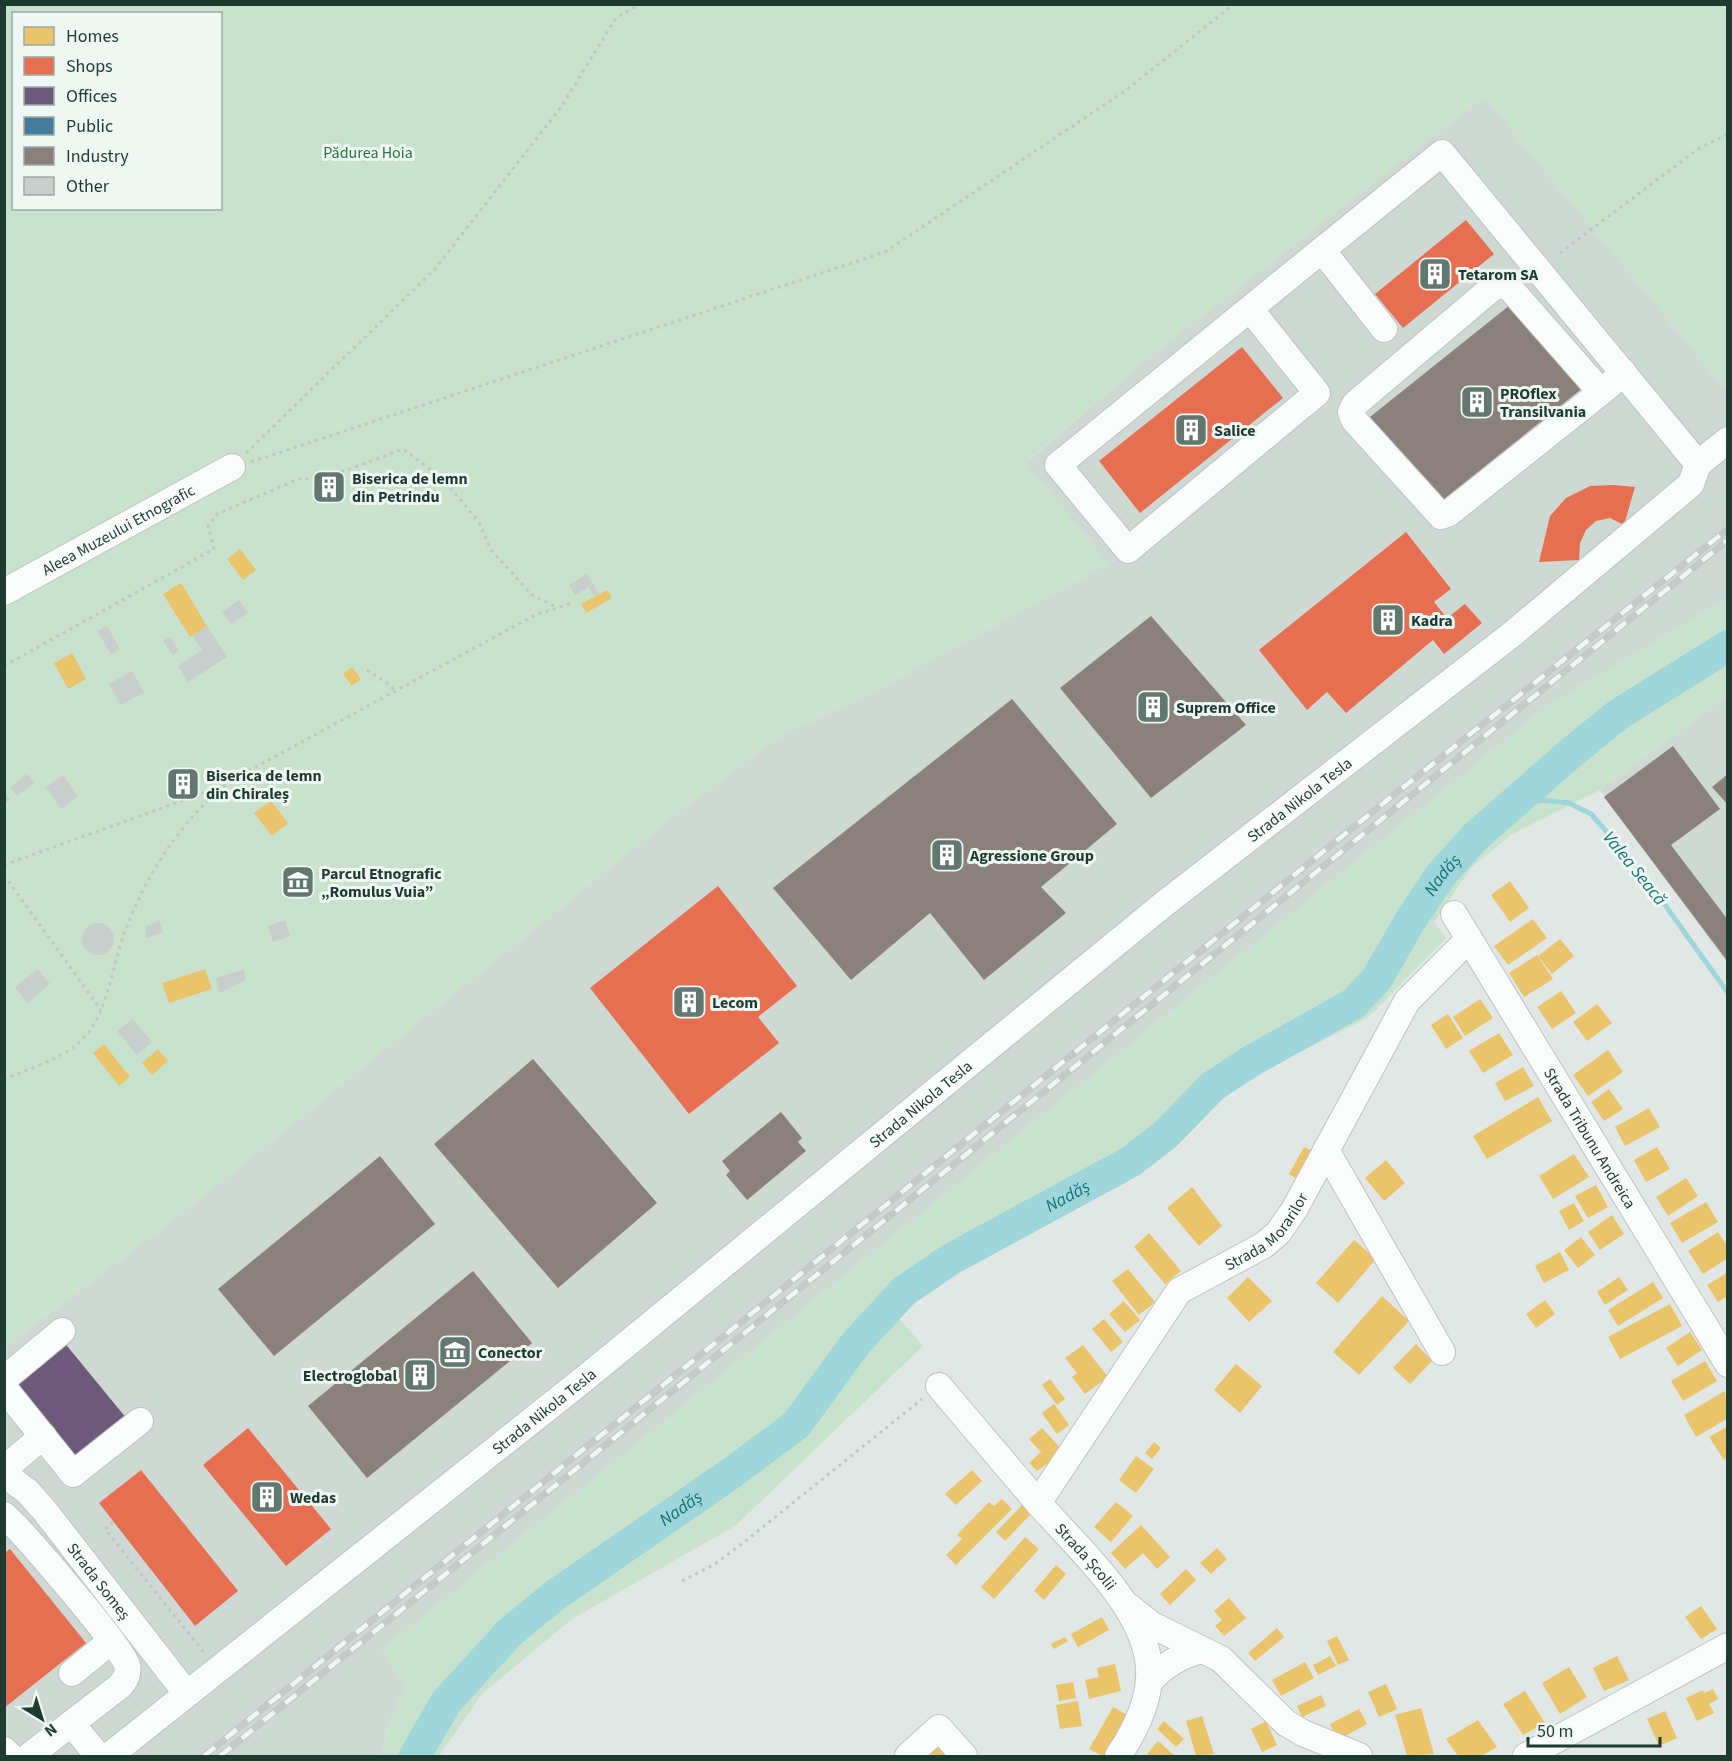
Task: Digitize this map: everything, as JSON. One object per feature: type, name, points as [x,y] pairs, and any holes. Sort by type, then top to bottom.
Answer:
[{"type":"street","points":[[1250,309],[1317,393],[1128,550],[1058,465],[1322,250],[1442,153],[1698,464]]},
{"type":"street","points":[[1322,250],[1384,329]]},
{"type":"street","points":[[1601,392],[1508,286],[1501,284],[1491,289],[1355,404],[1351,412],[1354,420],[1441,516],[1449,513],[1601,392],[1624,373]]},
{"type":"street","name":"Strada Nikola Tesla","points":[[109,1756],[584,1379],[1164,904],[1521,627],[1691,484],[1698,464],[1724,443]]},
{"type":"street","name":"Aleea Muzeului Etnografic","points":[[4,592],[232,467]]},
{"type":"street","name":"Strada Tribunu Andreica","points":[[1454,914],[1728,1364]]},
{"type":"street","name":"Strada Morarilor","points":[[1038,1503],[1179,1291],[1264,1245],[1278,1233],[1407,1001],[1469,939]]},
{"type":"street","points":[[1326,1150],[1442,1352]]},
{"type":"street","points":[[4,1379],[62,1331]]},
{"type":"street","name":"Strada Școlii","points":[[939,1386],[1122,1601],[1145,1645],[1149,1682],[1137,1724],[1118,1756]]},
{"type":"street","points":[[4,1388],[73,1474],[140,1421]]},
{"type":"street","points":[[4,1469],[43,1437]]},
{"type":"street","name":"Strada Someș","points":[[4,1474],[27,1491],[44,1510],[187,1694]]},
{"type":"street","points":[[8,1524],[111,1641],[127,1665],[125,1680],[72,1725],[30,1756]]},
{"type":"street","points":[[1122,1601],[1152,1625],[1221,1659],[1286,1723],[1303,1733],[1359,1756]]},
{"type":"street","points":[[72,1673],[111,1641]]},
{"type":"street","points":[[1526,1756],[1728,1646]]},
{"type":"street","points":[[1149,1682],[1159,1670],[1175,1659],[1202,1650]]},
{"type":"street","points":[[72,1725],[98,1756]]},
{"type":"street","points":[[912,1755],[939,1728],[964,1756]]},
{"type":"street","points":[[4,1750],[10,1756]]},
{"type":"path","points":[[232,467],[435,269],[561,107],[616,18],[640,4]]},
{"type":"path","points":[[232,467],[294,449],[885,252],[1125,91],[1234,4]]},
{"type":"path","points":[[1560,253],[1698,149],[1728,134]]},
{"type":"path","points":[[4,666],[214,549],[208,526],[217,514],[301,478],[316,481],[403,449],[442,478],[479,522],[491,550],[532,595],[558,608]]},
{"type":"path","points":[[4,1080],[74,1047],[90,1030],[101,1010],[124,934],[143,890],[179,831],[207,799],[224,786],[536,615],[573,603]]},
{"type":"path","points":[[367,670],[391,686],[395,692]]},
{"type":"path","points":[[4,865],[224,786]]},
{"type":"path","points":[[4,876],[101,1010]]},
{"type":"path","points":[[682,1581],[715,1564],[743,1544],[939,1386]]},
{"type":"path","points":[[113,1522],[105,1529],[218,1669]]},
{"type":"shaded area","points":[[1484,97],[1727,391],[1727,599],[1548,706],[382,1650],[406,1686],[387,1727],[380,1756],[5,1756],[5,1347],[182,1213],[690,803],[784,734],[877,690],[1108,564],[1026,463],[1149,357]]},
{"type":"shaded area","points":[[1727,696],[1727,963],[1600,790]]},
{"type":"green space","name":"Pădurea Hoia","points":[[4,5],[1727,5],[1727,391],[1484,97],[1149,357],[1026,462],[1108,564],[877,690],[784,734],[690,803],[182,1213],[5,1347]]},
{"type":"green space","points":[[1727,599],[1727,696],[1600,790],[1512,834],[1471,868],[1434,922],[1446,938],[1369,1017],[1226,1090],[1154,1154],[1103,1190],[949,1273],[895,1314],[923,1346],[735,1526],[572,1619],[482,1694],[439,1756],[380,1756],[387,1727],[406,1686],[382,1650],[1548,706]]},
{"type":"building: Homes","points":[[240,549],[256,570],[243,580],[227,559]]},
{"type":"building: Homes","points":[[181,583],[207,626],[190,637],[163,594]]},
{"type":"building: Homes","points":[[607,590],[612,598],[586,613],[581,604]]},
{"type":"building: Homes","points":[[72,653],[86,679],[68,689],[54,663]]},
{"type":"building: Homes","points":[[352,667],[361,679],[352,686],[343,674]]},
{"type":"building: Homes","points":[[271,801],[288,823],[272,836],[254,813]]},
{"type":"building: Homes","points":[[1510,881],[1529,908],[1510,922],[1491,895]]},
{"type":"building: Homes","points":[[1533,919],[1547,938],[1508,965],[1494,946]]},
{"type":"building: Homes","points":[[1560,939],[1574,956],[1552,974],[1538,956]]},
{"type":"building: Homes","points":[[1537,955],[1553,979],[1524,997],[1509,973]]},
{"type":"building: Homes","points":[[205,969],[212,989],[169,1003],[162,983]]},
{"type":"building: Homes","points":[[1561,991],[1576,1013],[1552,1029],[1537,1007]]},
{"type":"building: Homes","points":[[1480,999],[1493,1018],[1465,1036],[1453,1017]]},
{"type":"building: Homes","points":[[1597,1004],[1612,1023],[1587,1041],[1573,1022]]},
{"type":"building: Homes","points":[[1448,1014],[1463,1038],[1446,1049],[1431,1025]]},
{"type":"building: Homes","points":[[1499,1033],[1513,1055],[1483,1073],[1469,1051]]},
{"type":"building: Homes","points":[[104,1044],[130,1077],[119,1086],[93,1053]]},
{"type":"building: Homes","points":[[158,1049],[168,1061],[152,1075],[142,1063]]},
{"type":"building: Homes","points":[[1608,1050],[1623,1072],[1588,1096],[1573,1075]]},
{"type":"building: Homes","points":[[1523,1067],[1534,1086],[1505,1101],[1495,1083]]},
{"type":"building: Homes","points":[[1609,1089],[1623,1109],[1604,1121],[1591,1102]]},
{"type":"building: Homes","points":[[1538,1097],[1552,1121],[1487,1159],[1473,1136]]},
{"type":"building: Homes","points":[[1649,1108],[1660,1127],[1625,1146],[1615,1127]]},
{"type":"building: Homes","points":[[1304,1147],[1318,1154],[1302,1182],[1289,1174]]},
{"type":"building: Homes","points":[[1657,1147],[1670,1169],[1646,1182],[1634,1160]]},
{"type":"building: Homes","points":[[1574,1154],[1589,1177],[1553,1199],[1539,1176]]},
{"type":"building: Homes","points":[[1386,1160],[1405,1183],[1384,1201],[1365,1178]]},
{"type":"building: Homes","points":[[1686,1178],[1698,1196],[1668,1216],[1656,1197]]},
{"type":"building: Homes","points":[[1596,1185],[1608,1207],[1588,1218],[1575,1196]]},
{"type":"building: Homes","points":[[1192,1187],[1222,1226],[1199,1246],[1167,1208]]},
{"type":"building: Homes","points":[[1706,1202],[1718,1222],[1682,1243],[1670,1223]]},
{"type":"building: Homes","points":[[1574,1203],[1584,1221],[1569,1230],[1559,1211]]},
{"type":"building: Homes","points":[[1612,1215],[1624,1234],[1600,1250],[1588,1232]]},
{"type":"building: Homes","points":[[1718,1232],[1728,1247],[1728,1258],[1703,1274],[1688,1251]]},
{"type":"building: Homes","points":[[1149,1233],[1181,1271],[1165,1284],[1134,1247]]},
{"type":"building: Homes","points":[[1581,1237],[1595,1255],[1578,1268],[1564,1250]]},
{"type":"building: Homes","points":[[1354,1240],[1376,1259],[1338,1303],[1316,1283]]},
{"type":"building: Homes","points":[[1560,1252],[1569,1270],[1544,1283],[1535,1266]]},
{"type":"building: Homes","points":[[1128,1269],[1155,1302],[1139,1315],[1112,1281]]},
{"type":"building: Homes","points":[[1728,1272],[1728,1296],[1718,1302],[1707,1285]]},
{"type":"building: Homes","points":[[1248,1277],[1272,1301],[1249,1322],[1227,1298]]},
{"type":"building: Homes","points":[[1619,1277],[1628,1290],[1605,1305],[1597,1292]]},
{"type":"building: Homes","points":[[1653,1282],[1663,1298],[1618,1326],[1608,1310]]},
{"type":"building: Homes","points":[[1382,1296],[1409,1321],[1359,1375],[1333,1352]]},
{"type":"building: Homes","points":[[1545,1300],[1555,1314],[1536,1328],[1526,1314]]},
{"type":"building: Homes","points":[[1124,1301],[1140,1320],[1125,1332],[1109,1314]]},
{"type":"building: Homes","points":[[1670,1304],[1682,1326],[1620,1359],[1608,1337]]},
{"type":"building: Homes","points":[[1104,1319],[1123,1342],[1111,1352],[1092,1329]]},
{"type":"building: Homes","points":[[1690,1332],[1702,1350],[1678,1366],[1666,1348]]},
{"type":"building: Homes","points":[[1416,1344],[1432,1361],[1410,1384],[1393,1368]]},
{"type":"building: Homes","points":[[1083,1345],[1108,1377],[1085,1394],[1072,1377],[1077,1373],[1065,1358]]},
{"type":"building: Homes","points":[[1705,1361],[1717,1381],[1683,1401],[1671,1381]]},
{"type":"building: Homes","points":[[1236,1364],[1262,1386],[1240,1413],[1214,1390]]},
{"type":"building: Homes","points":[[1050,1379],[1065,1399],[1057,1405],[1042,1385]]},
{"type":"building: Homes","points":[[1725,1391],[1728,1418],[1696,1437],[1684,1415]]},
{"type":"building: Homes","points":[[1054,1404],[1069,1425],[1057,1434],[1042,1413]]},
{"type":"building: Homes","points":[[1728,1426],[1728,1458],[1724,1460],[1709,1437]]},
{"type":"building: Homes","points":[[1042,1428],[1064,1452],[1037,1471],[1029,1463],[1041,1452],[1029,1439]]},
{"type":"building: Homes","points":[[1154,1442],[1161,1448],[1152,1459],[1145,1453]]},
{"type":"building: Homes","points":[[1136,1456],[1154,1469],[1136,1493],[1119,1480]]},
{"type":"building: Homes","points":[[972,1470],[982,1481],[956,1505],[945,1494]]},
{"type":"building: Homes","points":[[1002,1499],[1012,1509],[956,1565],[946,1555],[962,1539],[957,1535],[989,1502],[994,1506]]},
{"type":"building: Homes","points":[[1116,1502],[1133,1516],[1111,1542],[1094,1527]]},
{"type":"building: Homes","points":[[1023,1504],[1032,1513],[1005,1541],[996,1532]]},
{"type":"building: Homes","points":[[1141,1525],[1170,1557],[1157,1569],[1143,1553],[1125,1569],[1111,1553]]},
{"type":"building: Homes","points":[[1025,1537],[1039,1549],[994,1599],[981,1587]]},
{"type":"building: Homes","points":[[1217,1548],[1227,1559],[1211,1574],[1200,1563]]},
{"type":"building: Homes","points":[[1056,1565],[1066,1574],[1044,1600],[1034,1591]]},
{"type":"building: Homes","points":[[1186,1569],[1196,1580],[1170,1605],[1160,1594]]},
{"type":"building: Homes","points":[[1229,1598],[1246,1618],[1224,1636],[1215,1626],[1222,1620],[1214,1611]]},
{"type":"building: Homes","points":[[1701,1606],[1717,1629],[1701,1639],[1685,1617]]},
{"type":"building: Homes","points":[[1102,1617],[1109,1630],[1078,1647],[1071,1634]]},
{"type":"building: Homes","points":[[1277,1628],[1284,1637],[1255,1661],[1248,1653]]},
{"type":"building: Homes","points":[[1337,1636],[1349,1660],[1338,1665],[1327,1641]]},
{"type":"building: Homes","points":[[1065,1637],[1068,1641],[1054,1649],[1051,1644]]},
{"type":"building: Homes","points":[[1330,1656],[1336,1666],[1318,1675],[1313,1665]]},
{"type":"building: Homes","points":[[1617,1656],[1629,1680],[1604,1691],[1593,1668]]},
{"type":"building: Homes","points":[[1305,1662],[1314,1678],[1281,1696],[1272,1680]]},
{"type":"building: Homes","points":[[1115,1664],[1121,1691],[1089,1699],[1085,1680],[1099,1677],[1097,1668]]},
{"type":"building: Homes","points":[[1569,1667],[1587,1697],[1560,1714],[1542,1683]]},
{"type":"building: Homes","points":[[1073,1682],[1076,1698],[1059,1701],[1056,1685]]},
{"type":"building: Homes","points":[[1386,1684],[1397,1709],[1379,1717],[1368,1692]]},
{"type":"building: Homes","points":[[1713,1689],[1718,1699],[1709,1704],[1714,1713],[1697,1721],[1686,1698],[1703,1690],[1704,1693]]},
{"type":"building: Homes","points":[[1525,1691],[1545,1723],[1523,1735],[1503,1704]]},
{"type":"building: Homes","points":[[1321,1695],[1326,1706],[1302,1717],[1297,1706]]},
{"type":"building: Homes","points":[[1078,1701],[1082,1726],[1060,1729],[1056,1705]]},
{"type":"building: Homes","points":[[1113,1707],[1129,1716],[1106,1756],[1103,1756],[1089,1749]]},
{"type":"building: Homes","points":[[1421,1708],[1434,1754],[1407,1756],[1395,1715]]},
{"type":"building: Homes","points":[[1359,1709],[1367,1724],[1338,1740],[1330,1724]]},
{"type":"building: Homes","points":[[1665,1711],[1677,1738],[1659,1746],[1647,1719]]},
{"type":"building: Homes","points":[[1202,1716],[1214,1754],[1196,1756],[1186,1721]]},
{"type":"building: Homes","points":[[1478,1720],[1497,1747],[1481,1756],[1458,1756],[1446,1739]]},
{"type":"building: Homes","points":[[1164,1721],[1184,1739],[1176,1747],[1157,1729]]},
{"type":"building: Homes","points":[[1266,1721],[1277,1745],[1262,1752],[1251,1729]]},
{"type":"building: Homes","points":[[940,1741],[954,1756],[923,1756]]},
{"type":"building: Homes","points":[[1158,1741],[1175,1756],[1147,1754]]},
{"type":"building: Shops","name":"Tetarom SA","points":[[1466,220],[1494,254],[1403,328],[1375,294]]},
{"type":"building: Shops","name":"Salice","points":[[1242,347],[1283,398],[1140,513],[1099,461]]},
{"type":"building: Shops","points":[[1590,486],[1635,487],[1624,525],[1610,518],[1596,521],[1586,530],[1580,543],[1579,560],[1539,562],[1550,516],[1566,498]]},
{"type":"building: Shops","name":"Kadra","points":[[1406,532],[1451,589],[1434,602],[1447,618],[1465,604],[1482,623],[1444,654],[1433,640],[1346,713],[1327,692],[1307,710],[1259,650]]},
{"type":"building: Shops","name":"Lecom","points":[[718,886],[797,986],[758,1017],[779,1043],[689,1114],[590,988]]},
{"type":"building: Shops","name":"Wedas","points":[[248,1428],[331,1529],[286,1566],[203,1465]]},
{"type":"building: Shops","points":[[141,1470],[238,1591],[195,1626],[99,1503]]},
{"type":"building: Shops","points":[[10,1549],[86,1643],[4,1708],[4,1553]]},
{"type":"building: Offices","points":[[63,1341],[127,1419],[77,1460],[13,1381]]},
{"type":"building: Public","name":"Biserica de lemn din Petrindu","points":[[337,476],[343,481],[341,489],[321,497],[315,493],[315,485]]},
{"type":"building: Public","name":"Biserica de lemn din Chiraleș","points":[[185,772],[189,773],[195,782],[194,788],[188,787],[175,796],[168,793],[168,787]]},
{"type":"building: Industry","name":"PROflex Transilvania","points":[[1515,301],[1584,387],[1439,503],[1370,417]]},
{"type":"building: Industry","name":"Suprem Office","points":[[1151,616],[1246,725],[1151,798],[1060,688]]},
{"type":"building: Industry","name":"Agressione Group","points":[[1012,699],[1117,824],[1041,887],[1066,913],[984,980],[930,913],[851,980],[773,888]]},
{"type":"building: Industry","points":[[1673,746],[1720,809],[1671,845],[1728,920],[1728,962],[1604,797]]},
{"type":"building: Industry","points":[[1728,774],[1728,805],[1712,787]]},
{"type":"building: Industry","points":[[533,1059],[657,1203],[558,1288],[434,1144]]},
{"type":"building: Industry","points":[[781,1112],[802,1138],[798,1142],[806,1151],[747,1200],[726,1175],[730,1171],[722,1161]]},
{"type":"building: Industry","name":"Electroglobal","points":[[380,1156],[435,1224],[274,1356],[218,1289]]},
{"type":"building: Industry","name":"Electroglobal","points":[[473,1271],[532,1343],[367,1478],[308,1406]]},
{"type":"building: Other","points":[[587,574],[599,594],[594,596],[589,587],[575,595],[569,585]]},
{"type":"building: Other","points":[[239,600],[248,613],[231,624],[222,612]]},
{"type":"building: Other","points":[[107,626],[120,649],[111,654],[97,631]]},
{"type":"building: Other","points":[[207,626],[227,657],[188,682],[178,666],[202,650],[193,636]]},
{"type":"building: Other","points":[[170,637],[179,651],[173,655],[163,641]]},
{"type":"building: Other","points":[[132,671],[144,692],[121,705],[109,684]]},
{"type":"building: Other","points":[[27,774],[34,783],[17,796],[10,787]]},
{"type":"building: Other","points":[[63,775],[78,796],[61,809],[46,787]]},
{"type":"building: Other","points":[[4,792],[10,800],[4,804]]},
{"type":"building: Other","points":[[285,920],[290,936],[273,942],[268,926]]},
{"type":"building: Other","points":[[159,921],[163,932],[147,938],[145,926]]},
{"type":"building: Other","points":[[98,923],[109,928],[114,939],[109,950],[98,955],[87,950],[82,939],[87,928]]},
{"type":"building: Other","points":[[38,969],[50,984],[27,1003],[15,987]]},
{"type":"building: Other","points":[[244,969],[246,980],[219,993],[216,978]]},
{"type":"building: Other","points":[[133,1019],[152,1042],[137,1055],[117,1031]]},
{"type":"waterway","name":"Nadăș","points":[[415,1756],[446,1702],[510,1632],[554,1596],[733,1472],[796,1425],[856,1343],[904,1291],[951,1259],[1130,1162],[1165,1135],[1213,1086],[1251,1061],[1353,1004],[1376,980],[1410,921],[1440,876],[1475,837],[1619,714],[1728,646]]},
{"type":"waterway","name":"Valea Seacă","points":[[1510,808],[1542,800],[1569,803],[1591,814],[1640,870],[1728,993]]},
{"type":"railway","points":[[204,1756],[1366,817],[1728,529]]},
{"type":"railway","points":[[220,1756],[1728,540]]},
{"type":"place","name":"Tetarom SA","points":[[1435,274]]},
{"type":"place","name":"PROflex Transilvania","points":[[1477,402]]},
{"type":"place","name":"Salice","points":[[1191,430]]},
{"type":"place","name":"Biserica de lemn din Petrindu","points":[[329,487]]},
{"type":"place","name":"Kadra","points":[[1388,620]]},
{"type":"place","name":"Suprem Office","points":[[1153,707]]},
{"type":"place","name":"Biserica de lemn din Chiraleș","points":[[183,784]]},
{"type":"place","name":"Agressione Group","points":[[947,855]]},
{"type":"place","name":"Parcul Etnografic „Romulus Vuia”","points":[[298,882]]},
{"type":"place","name":"Lecom","points":[[689,1002]]},
{"type":"place","name":"Conector","points":[[455,1352]]},
{"type":"place","name":"Electroglobal","points":[[420,1375]]},
{"type":"place","name":"Wedas","points":[[267,1497]]}]
